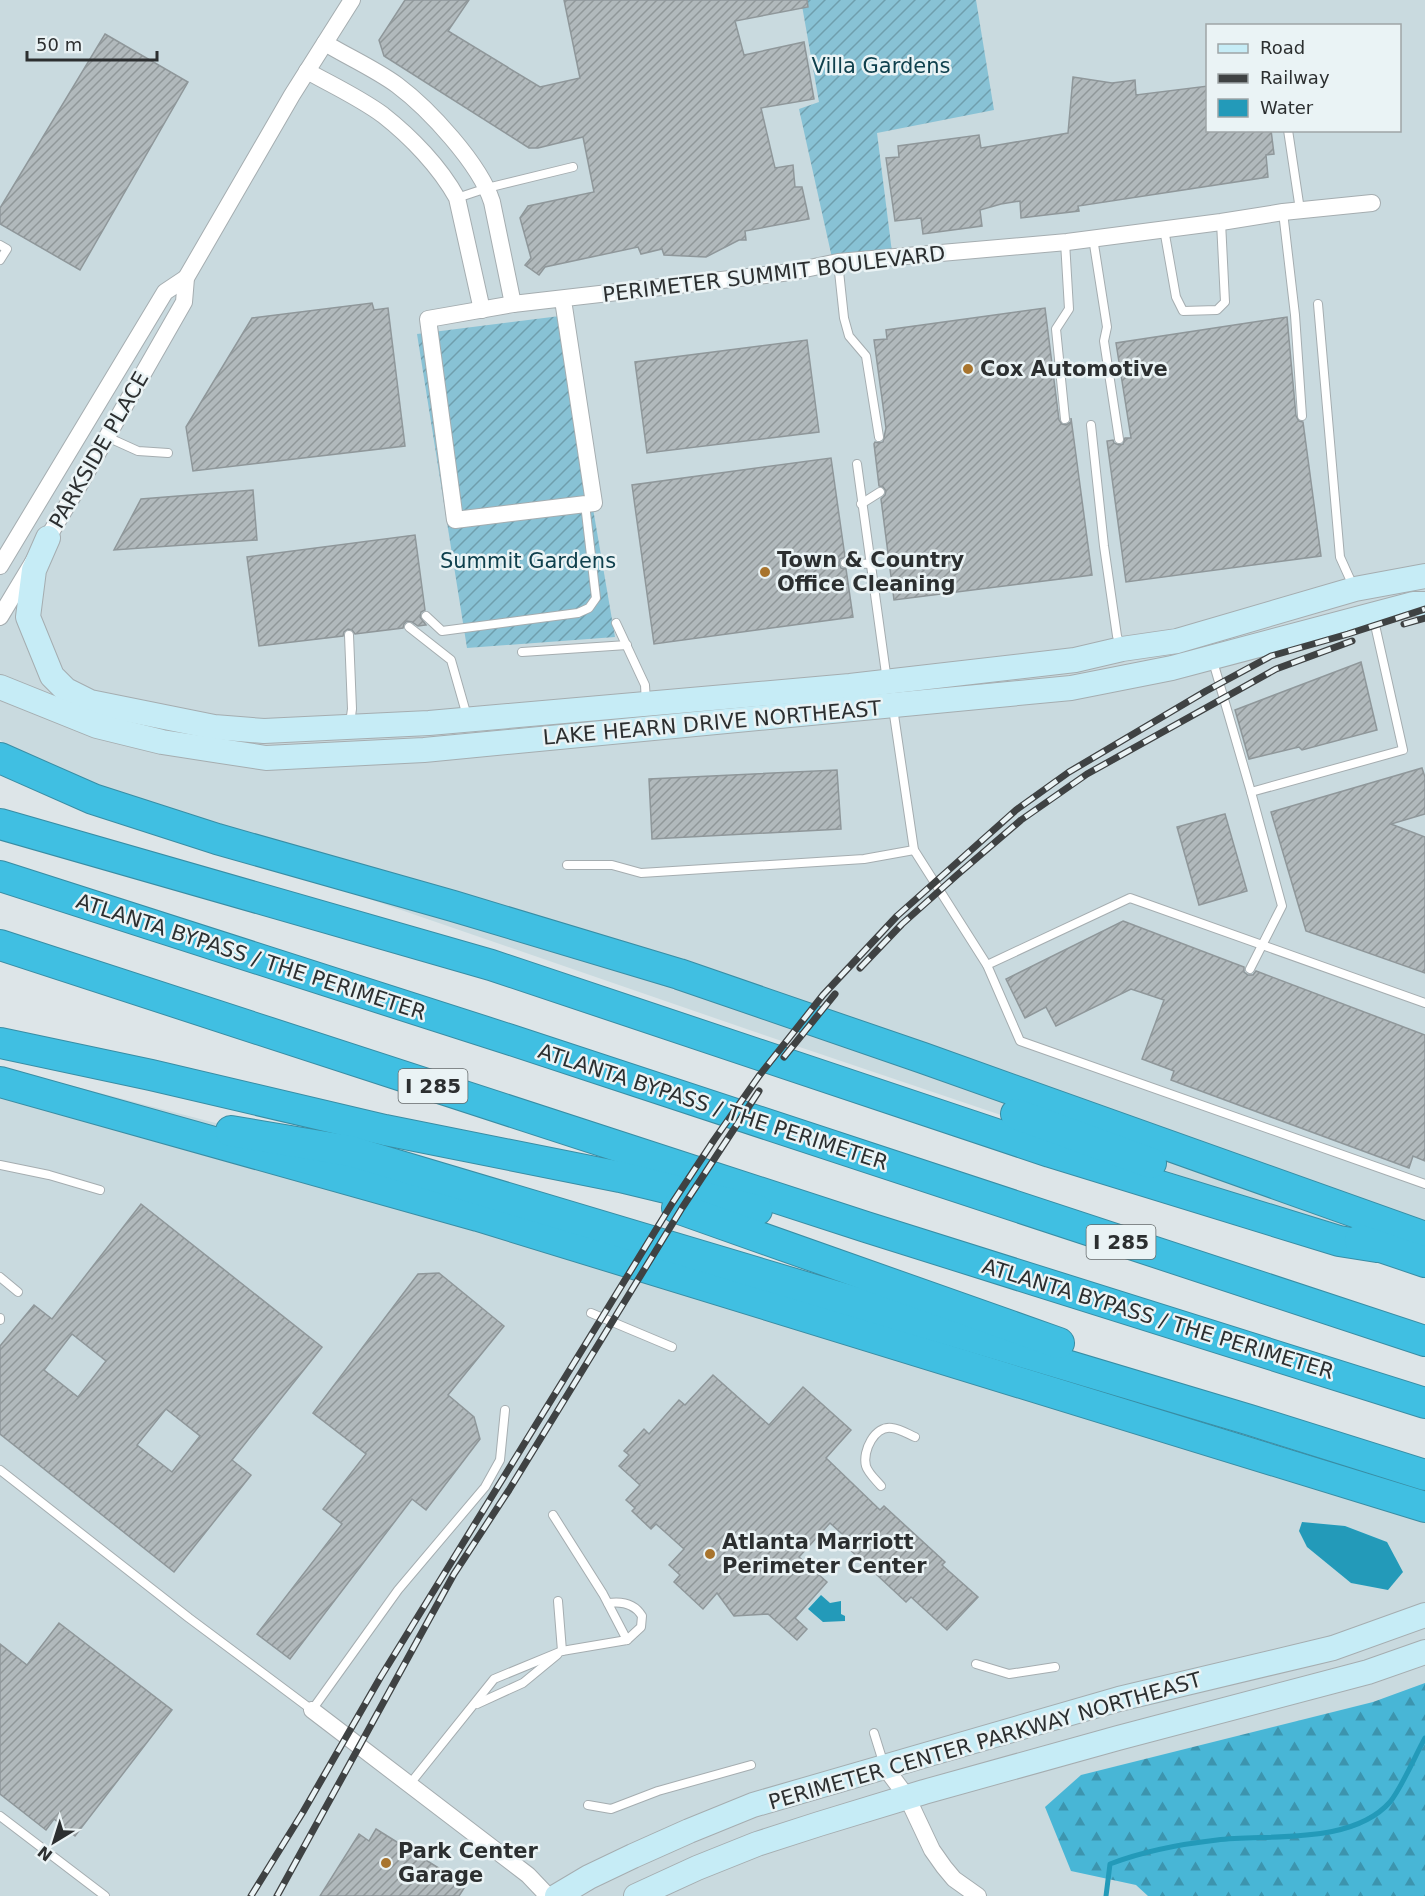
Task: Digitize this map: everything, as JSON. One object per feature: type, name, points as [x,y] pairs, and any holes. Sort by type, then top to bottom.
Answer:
[{"type":"highway","points":[[0,758],[93,799],[216,839],[453,906],[690,978],[1425,1237]]},
{"type":"highway","points":[[0,824],[491,964],[1050,1152],[1340,1241],[1377,1246]]},
{"type":"highway","name":"ATLANTA BYPASS / THE PERIMETER","points":[[0,876],[500,1037],[1425,1341]]},
{"type":"highway","points":[[453,906],[1425,1262]]},
{"type":"highway","name":"ATLANTA BYPASS / THE PERIMETER","points":[[0,945],[866,1227],[1425,1403]]},
{"type":"highway","points":[[0,1043],[151,1075],[385,1130],[631,1180],[819,1226],[866,1227]]},
{"type":"highway","points":[[0,1082],[124,1119],[489,1220],[1425,1507]]},
{"type":"highway","points":[[124,1119],[204,1126],[350,1150],[1250,1420],[1425,1475]]},
{"type":"highway","points":[[544,1162],[1185,1387],[1250,1420]]},
{"type":"street","name":"PARKSIDE PLACE","points":[[0,617],[184,302],[186,279],[307,71],[352,0]]},
{"type":"street","points":[[325,43],[397,85],[429,114],[456,145],[487,188],[513,304]]},
{"type":"street","points":[[307,71],[383,115],[426,156],[448,181],[457,198],[482,310]]},
{"type":"street","name":"PERIMETER SUMMIT BOULEVARD","points":[[585,504],[456,520],[428,319],[513,304],[791,272],[838,262],[1065,242],[1292,211],[1372,203]]},
{"type":"street","name":"PARKSIDE PLACE","points":[[0,566],[165,292],[186,279]]},
{"type":"street","points":[[563,300],[594,503],[585,504]]},
{"type":"street","points":[[84,427],[107,437]]},
{"type":"street","name":"LAKE HEARN DRIVE NORTHEAST","points":[[48,538],[34,570],[28,617],[54,678],[66,690],[90,702],[214,727],[264,731],[468,719],[646,704],[1071,688],[1172,668],[1413,604],[1425,604]]},
{"type":"street","name":"LAKE HEARN DRIVE NORTHEAST","points":[[0,687],[97,726],[162,741],[266,758],[424,750],[890,694],[1177,641],[1354,589],[1425,576]]},
{"type":"street","name":"PERIMETER CENTER PARKWAY NORTHEAST","points":[[556,1896],[589,1877],[689,1830],[753,1805],[1119,1699],[1321,1651],[1425,1615]]},
{"type":"street","name":"PERIMETER CENTER PARKWAY NORTHEAST","points":[[636,1896],[757,1844],[907,1797],[1368,1672],[1425,1652]]},
{"type":"street","points":[[312,1710],[528,1875],[548,1896]]},
{"type":"street","points":[[884,1766],[907,1797],[932,1850],[944,1867],[954,1879],[978,1896]]},
{"type":"lane","points":[[1288,132],[1295,315],[1302,416]]},
{"type":"lane","points":[[457,198],[487,188],[573,167]]},
{"type":"lane","points":[[1164,229],[1176,297],[1183,311],[1217,310],[1225,302],[1221,222]]},
{"type":"lane","points":[[1093,238],[1107,327],[1104,341],[1119,439]]},
{"type":"lane","points":[[1065,242],[1069,309],[1056,329],[1065,419]]},
{"type":"lane","points":[[0,245],[7,249],[0,260]]},
{"type":"lane","points":[[838,262],[844,318],[849,336],[866,356],[879,437]]},
{"type":"lane","points":[[1318,304],[1340,557],[1354,589]]},
{"type":"lane","points":[[1091,425],[1104,546],[1122,650]]},
{"type":"lane","points":[[107,437],[138,451],[168,453]]},
{"type":"lane","points":[[857,464],[861,504],[914,850],[987,965],[1020,1041],[1425,1184]]},
{"type":"lane","points":[[861,504],[880,492]]},
{"type":"lane","points":[[426,616],[442,631],[578,613],[589,608],[596,598],[585,504]]},
{"type":"lane","points":[[846,562],[872,564]]},
{"type":"lane","points":[[1251,792],[1403,750],[1373,616]]},
{"type":"lane","points":[[616,622],[645,685],[646,704]]},
{"type":"lane","points":[[409,627],[451,660],[468,719]]},
{"type":"lane","points":[[349,635],[352,709],[350,727]]},
{"type":"lane","points":[[522,652],[627,645]]},
{"type":"lane","points":[[1212,658],[1282,906],[1250,969]]},
{"type":"lane","points":[[567,865],[612,865],[641,873],[864,859],[914,850]]},
{"type":"lane","points":[[987,965],[1130,898],[1425,1003]]},
{"type":"lane","points":[[0,1165],[28,1170],[100,1190]]},
{"type":"lane","points":[[0,1277],[18,1292]]},
{"type":"lane","points":[[591,1312],[672,1347]]},
{"type":"lane","points":[[0,1470],[189,1618],[312,1710],[398,1590],[485,1487],[500,1460],[505,1410]]},
{"type":"lane","points":[[880,1486],[866,1467],[866,1453],[870,1441],[880,1431],[891,1427],[915,1437]]},
{"type":"lane","points":[[553,1515],[608,1603],[627,1640]]},
{"type":"lane","points":[[558,1601],[562,1650]]},
{"type":"lane","points":[[410,1785],[494,1679],[562,1650],[627,1640],[641,1627],[642,1616],[639,1611],[629,1604],[608,1603]]},
{"type":"lane","points":[[473,1706],[523,1683],[562,1650]]},
{"type":"lane","points":[[976,1664],[1009,1674],[1055,1667]]},
{"type":"lane","points":[[874,1733],[884,1766]]},
{"type":"lane","points":[[588,1805],[610,1809],[658,1791],[751,1765]]},
{"type":"lane","points":[[0,1816],[105,1896]]},
{"type":"shaded area","points":[[0,0],[1425,0],[1425,1258],[764,1035],[256,860],[66,786],[0,740]]},
{"type":"shaded area","points":[[0,1067],[377,1165],[1425,1482],[1425,1896],[0,1896]]},
{"type":"green space","name":"Villa Gardens","points":[[801,0],[976,0],[994,110],[877,133],[893,260],[834,267],[799,109],[819,102]]},
{"type":"green space","name":"Summit Gardens","points":[[560,316],[615,637],[467,648],[417,334]]},
{"type":"green space","points":[[1425,1683],[1425,1896],[1148,1896],[1136,1885],[1071,1871],[1045,1807],[1081,1775],[1373,1702]]},
{"type":"water","points":[[1302,1522],[1345,1526],[1387,1542],[1403,1572],[1388,1590],[1351,1583],[1307,1547],[1299,1531]]},
{"type":"water","points":[[821,1595],[830,1603],[841,1601],[841,1614],[845,1616],[845,1621],[823,1622],[808,1609]]},
{"type":"building","points":[[405,0],[469,0],[448,31],[540,87],[580,78],[564,0],[807,0],[808,7],[735,21],[744,55],[804,42],[814,99],[761,108],[775,168],[793,165],[795,187],[802,187],[809,219],[745,231],[746,240],[739,240],[706,257],[664,255],[662,249],[641,254],[638,247],[545,267],[539,275],[525,265],[531,258],[520,218],[528,206],[594,192],[583,137],[529,148],[384,56],[379,40]]},
{"type":"building","points":[[105,34],[188,82],[80,270],[0,224],[0,208]]},
{"type":"building","points":[[1073,77],[1112,83],[1135,80],[1136,95],[1206,86],[1206,132],[1271,132],[1274,154],[1266,155],[1268,177],[1078,206],[1079,211],[1021,218],[1020,201],[980,210],[982,226],[923,234],[921,218],[895,221],[886,158],[899,157],[898,146],[979,135],[981,148],[1068,133]]},
{"type":"building","points":[[372,303],[374,310],[388,308],[405,446],[193,471],[186,427],[252,318]]},
{"type":"building","points":[[1045,308],[1059,420],[1066,425],[1071,422],[1071,418],[1092,575],[894,600],[881,499],[886,491],[879,486],[874,444],[883,442],[886,428],[874,340],[887,339],[886,330]]},
{"type":"building","points":[[1287,317],[1296,416],[1299,421],[1303,422],[1321,556],[1126,582],[1107,441],[1113,440],[1119,445],[1123,444],[1125,438],[1131,438],[1116,343]]},
{"type":"building","points":[[807,340],[819,432],[647,453],[635,362]]},
{"type":"building","points":[[831,458],[845,557],[840,559],[839,563],[841,568],[846,569],[853,617],[654,644],[632,485]]},
{"type":"building","points":[[253,490],[257,540],[114,550],[141,499]]},
{"type":"building","points":[[415,535],[425,610],[421,612],[420,617],[426,625],[418,626],[407,621],[403,628],[355,634],[348,629],[343,636],[259,646],[247,557]]},
{"type":"building","points":[[1361,662],[1377,730],[1302,750],[1299,747],[1249,759],[1235,710]]},
{"type":"building","points":[[1422,768],[1425,777],[1425,814],[1391,824],[1425,837],[1425,973],[1306,931],[1271,812]]},
{"type":"building","points":[[837,770],[841,829],[652,839],[649,779]]},
{"type":"building","points":[[1225,814],[1247,891],[1199,905],[1177,827]]},
{"type":"building","points":[[1123,921],[1244,967],[1244,972],[1248,975],[1253,975],[1256,971],[1425,1035],[1425,1161],[1413,1156],[1409,1168],[1171,1080],[1174,1071],[1142,1059],[1164,1000],[1131,989],[1056,1026],[1046,1007],[1025,1018],[1006,979]]},
{"type":"building","points":[[141,1204],[322,1347],[232,1460],[251,1475],[174,1572],[0,1434],[0,1346],[34,1305],[52,1319]],"holes":[[[72,1334],[106,1361],[78,1397],[44,1370]],[[166,1409],[200,1436],[172,1472],[137,1445]]]},
{"type":"building","points":[[439,1273],[504,1326],[448,1395],[474,1417],[480,1439],[426,1510],[412,1499],[290,1659],[257,1634],[342,1524],[323,1509],[366,1454],[313,1413],[418,1274]]},
{"type":"building","points":[[713,1375],[769,1425],[803,1387],[851,1430],[826,1458],[880,1510],[884,1506],[945,1562],[942,1565],[978,1597],[947,1630],[911,1597],[906,1602],[848,1548],[852,1543],[830,1523],[799,1557],[827,1582],[795,1618],[807,1629],[797,1640],[768,1614],[734,1616],[717,1593],[703,1609],[674,1582],[680,1575],[669,1565],[684,1549],[656,1524],[651,1529],[632,1511],[635,1508],[626,1500],[640,1485],[619,1466],[629,1455],[624,1451],[644,1429],[649,1434],[679,1400],[685,1405]]},
{"type":"building","points":[[59,1623],[172,1710],[75,1836],[54,1819],[46,1830],[0,1794],[0,1644],[27,1665]]},
{"type":"building","name":"Park Center Garage","points":[[376,1829],[466,1885],[459,1896],[320,1896],[359,1834],[369,1841]]},
{"type":"waterway","points":[[1106,1896],[1110,1864],[1136,1855],[1203,1842],[1309,1835],[1354,1825],[1374,1816],[1394,1796],[1425,1738]]},
{"type":"railway","points":[[251,1896],[303,1812],[380,1678],[673,1202],[759,1076],[823,995],[897,916],[1016,810],[1069,772],[1206,691],[1271,656],[1425,609]]},
{"type":"railway","points":[[1404,624],[1425,618]]},
{"type":"railway","points":[[860,968],[902,924],[1021,820],[1087,774],[1276,669],[1352,641]]},
{"type":"railway","points":[[784,1057],[835,994]]},
{"type":"railway","points":[[277,1896],[454,1574],[509,1490],[682,1208],[759,1091]]},
{"type":"place","name":"Cox Automotive","points":[[968,369]]},
{"type":"place","name":"Town & Country Office Cleaning","points":[[765,572]]},
{"type":"place","name":"Atlanta Marriott Perimeter Center","points":[[710,1554]]},
{"type":"place","name":"Park Center Garage","points":[[386,1863]]}]
